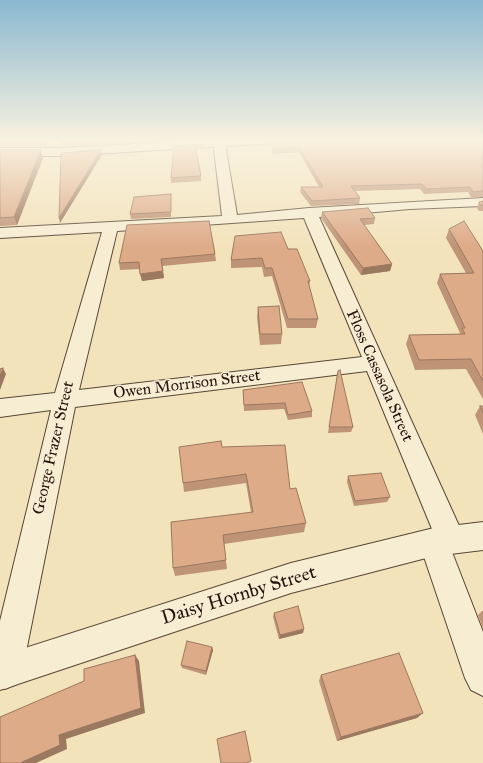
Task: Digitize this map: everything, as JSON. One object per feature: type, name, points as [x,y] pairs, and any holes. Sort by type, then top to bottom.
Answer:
[{"type":"street","points":[[224,176],[230,220]]},
{"type":"street","points":[[0,233],[230,220],[309,212],[483,202]]},
{"type":"street","name":"Floss Cassasola Street","points":[[309,212],[373,363],[442,541],[483,678]]},
{"type":"street","name":"George Frazer Street","points":[[2,673],[64,399],[110,226]]},
{"type":"street","name":"Owen Morrison Street","points":[[0,408],[64,399],[373,363]]},
{"type":"street","name":"Daisy Hornby Street","points":[[2,673],[291,578],[442,541],[483,536]]},
{"type":"building","points":[[0,176],[31,176],[14,217],[0,218]]},
{"type":"building","points":[[60,176],[85,176],[59,218]]},
{"type":"building","points":[[171,176],[201,176],[171,178]]},
{"type":"building","points":[[316,176],[483,176],[483,191],[473,192],[470,187],[426,189],[422,184],[351,186],[360,198],[312,201],[301,187],[323,187]]},
{"type":"building","points":[[171,194],[171,212],[130,214],[134,197]]},
{"type":"building","points":[[483,201],[483,206],[481,206],[479,202]]},
{"type":"building","points":[[368,208],[375,218],[360,219],[392,264],[363,268],[322,212]]},
{"type":"building","points":[[209,221],[215,254],[161,259],[163,271],[140,274],[139,262],[119,263],[127,225]]},
{"type":"building","points":[[464,221],[483,251],[483,381],[471,359],[419,360],[409,335],[465,334],[462,328],[465,328],[440,274],[474,273],[449,229]]},
{"type":"building","points":[[281,232],[288,249],[297,249],[310,281],[308,281],[318,319],[288,319],[272,268],[265,268],[262,258],[231,260],[235,236]]},
{"type":"building","points":[[279,306],[282,334],[260,334],[258,307]]},
{"type":"building","points":[[3,368],[0,376],[0,369]]},
{"type":"building","points":[[340,370],[353,427],[329,427],[338,371]]},
{"type":"building","points":[[302,382],[312,411],[288,415],[285,403],[244,405],[243,390]]},
{"type":"building","points":[[480,406],[483,406],[483,413]]},
{"type":"building","points":[[221,441],[222,447],[285,445],[290,489],[296,488],[306,523],[223,535],[226,560],[173,568],[171,522],[253,512],[246,474],[183,483],[179,447]]},
{"type":"building","points":[[381,473],[390,497],[355,501],[348,476]]},
{"type":"building","points":[[298,606],[304,629],[280,635],[274,613]]},
{"type":"building","points":[[187,641],[212,647],[206,671],[181,665]]},
{"type":"building","points":[[399,653],[423,713],[341,737],[321,675]]},
{"type":"building","points":[[135,655],[141,708],[59,735],[60,745],[20,763],[0,763],[0,717],[84,681],[84,669]]},
{"type":"building","points":[[245,731],[251,761],[246,763],[221,763],[217,739]]}]
